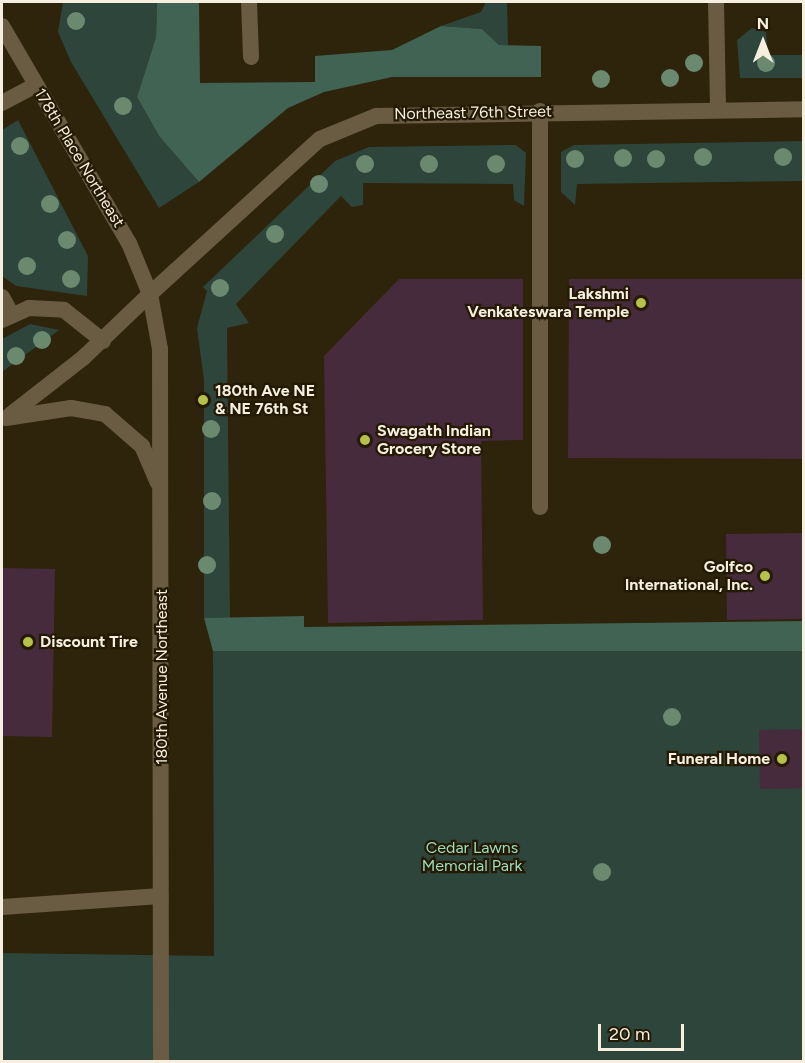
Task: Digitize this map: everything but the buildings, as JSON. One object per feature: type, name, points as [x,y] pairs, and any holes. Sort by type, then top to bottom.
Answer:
[{"type":"street","points":[[249,2],[250,57]]},
{"type":"street","points":[[716,2],[718,110]]},
{"type":"street","name":"178th Place Northeast","points":[[2,26],[129,243],[150,294]]},
{"type":"street","points":[[2,104],[36,85]]},
{"type":"street","name":"Northeast 76th Street","points":[[4,419],[103,340],[294,159],[345,125],[405,112],[804,109]]},
{"type":"street","points":[[540,111],[540,507]]},
{"type":"street","name":"180th Avenue Northeast","points":[[150,294],[162,376],[161,1062]]},
{"type":"street","points":[[2,297],[7,318],[30,308],[64,310],[103,340]]},
{"type":"street","points":[[4,419],[71,408],[105,414],[142,446],[162,493]]},
{"type":"street","points":[[2,907],[161,896]]},
{"type":"green space","points":[[63,2],[157,2],[156,37],[137,97],[159,136],[199,182],[159,208],[71,62],[58,32]]},
{"type":"green space","points":[[157,2],[199,2],[200,83],[315,82],[315,56],[392,50],[441,26],[482,29],[499,45],[541,46],[541,77],[392,77],[324,92],[288,108],[199,182],[159,136],[137,97],[156,37]]},
{"type":"green space","points":[[486,2],[507,2],[508,45],[499,45],[482,29],[441,26],[481,12]]},
{"type":"green space","points":[[752,28],[766,32],[768,55],[803,55],[803,78],[740,78],[737,40]]},
{"type":"green space","points":[[18,120],[88,256],[87,296],[16,286],[2,276],[2,130]]},
{"type":"green space","points":[[803,141],[803,181],[577,184],[575,205],[561,192],[561,152],[574,145]]},
{"type":"green space","points":[[516,145],[526,153],[524,206],[514,200],[513,184],[363,183],[363,205],[352,207],[341,196],[236,304],[249,323],[227,328],[230,618],[204,618],[204,381],[197,328],[207,291],[203,287],[335,161],[369,147]]},
{"type":"green space","points":[[30,324],[59,330],[2,372],[2,339]]},
{"type":"green space","points":[[304,616],[304,627],[803,621],[803,651],[213,651],[204,618]]},
{"type":"green space","name":"Cedar Lawns Memorial Park","points":[[213,651],[803,651],[803,1061],[2,1062],[2,953],[214,956]]},
{"type":"place","name":"Lakshmi Venkateswara Temple","points":[[641,303]]},
{"type":"place","name":"180th Ave NE & NE 76th St","points":[[203,400]]},
{"type":"place","name":"Swagath Indian Grocery Store","points":[[365,440]]},
{"type":"place","name":"Golfco International, Inc.","points":[[765,576]]},
{"type":"place","name":"Discount Tire","points":[[28,642]]},
{"type":"place","name":"Funeral Home","points":[[782,759]]}]
